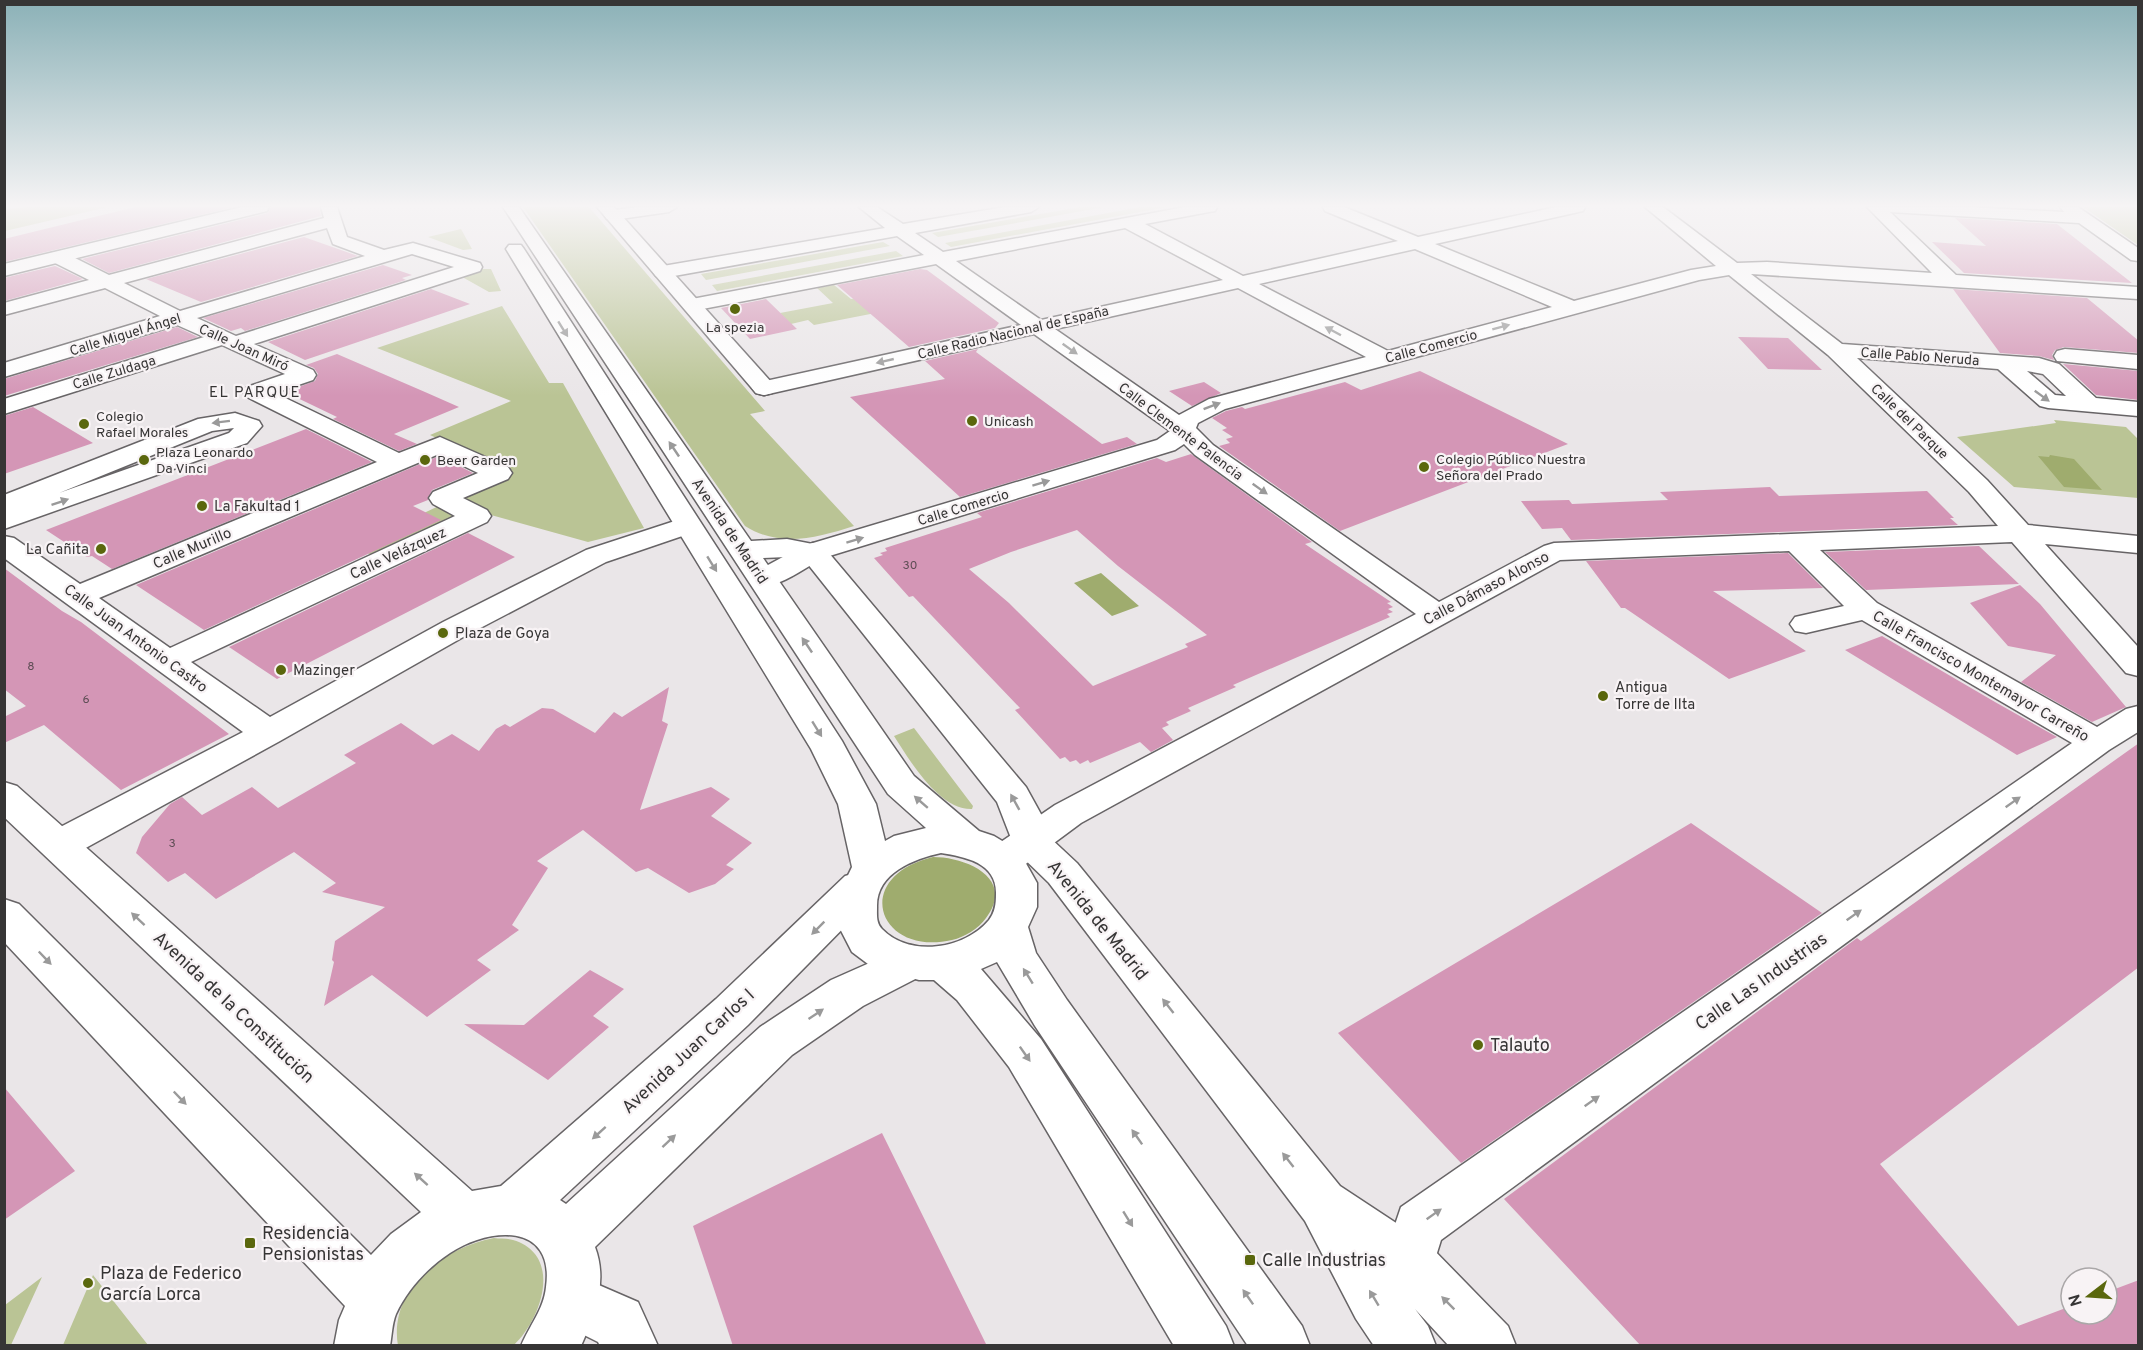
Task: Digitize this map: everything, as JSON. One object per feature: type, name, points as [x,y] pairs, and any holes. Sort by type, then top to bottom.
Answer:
[{"type":"street","name":"Calle Joan Miró","points":[[83,270],[305,375],[255,392],[398,462]]},
{"type":"street","points":[[4,309],[147,270]]},
{"type":"street","name":"Calle Miguel Ángel","points":[[4,370],[335,270]]},
{"type":"street","name":"Calle Zuldaga","points":[[4,407],[463,270]]},
{"type":"street","name":"Avenida de Madrid","points":[[528,270],[829,748],[857,804],[866,877]]},
{"type":"street","name":"Avenida de Madrid","points":[[553,270],[901,785],[965,841]]},
{"type":"street","points":[[663,272],[674,270]]},
{"type":"street","points":[[663,272],[692,305],[877,270]]},
{"type":"street","name":"Calle Clemente Palencia","points":[[957,270],[1184,429],[1204,450],[1436,614]]},
{"type":"street","points":[[1217,270],[1385,358]]},
{"type":"street","name":"Calle Radio Nacional de España","points":[[692,305],[764,388],[1293,270]]},
{"type":"street","points":[[1483,270],[1572,308]]},
{"type":"street","name":"Calle Comercio","points":[[762,579],[813,552],[1154,450],[1177,440],[1184,433],[1190,418],[1217,404],[1690,276],[1727,270]]},
{"type":"street","name":"Calle del Parque","points":[[1734,270],[1836,350],[1978,486],[2139,666]]},
{"type":"street","name":"Calle Comercio","points":[[1795,270],[2139,293]]},
{"type":"street","points":[[1940,270],[1951,281]]},
{"type":"street","name":"Calle Pablo Neruda","points":[[1836,350],[2004,362],[2044,399],[2057,404],[2139,410]]},
{"type":"street","points":[[2066,356],[2139,362]]},
{"type":"street","points":[[4,505],[207,424],[235,420],[250,426],[238,438],[4,521]]},
{"type":"street","name":"Calle Murillo","points":[[77,596],[440,445]]},
{"type":"street","name":"Calle Velázquez","points":[[168,661],[477,516],[442,498],[499,473],[440,445]]},
{"type":"street","points":[[59,845],[268,733],[454,629],[596,556],[687,525]]},
{"type":"street","name":"Calle Dámaso Alonso","points":[[1016,851],[1068,814],[1554,552],[2022,534],[2139,544]]},
{"type":"street","name":"Calle Francisco Montemayor Carreño","points":[[1797,543],[1866,610],[2097,742]]},
{"type":"street","name":"Calle Juan Antonio Castro","points":[[4,544],[268,733]]},
{"type":"street","points":[[741,550],[787,548],[813,552]]},
{"type":"street","name":"Avenida de Madrid","points":[[813,552],[1013,796],[1023,816],[1016,851],[1063,873],[1322,1203],[1375,1300],[1408,1346]]},
{"type":"street","name":"Calle Francisco Montemayor Carreño","points":[[1806,624],[1866,610]]},
{"type":"street","name":"Calle Las Industrias","points":[[1408,1263],[1419,1225],[2097,742],[2139,717]]},
{"type":"street","name":"Avenida de la Constitución","points":[[4,795],[59,845],[488,1214]]},
{"type":"street","points":[[566,1239],[776,1041],[847,993],[927,963],[981,951],[994,943],[1008,928],[1017,909],[1019,889],[1015,877],[1016,851],[983,847],[965,841],[942,839],[918,842],[896,850],[866,877],[855,910],[863,933],[882,951],[927,963],[972,987],[1025,1053],[1206,1346]]},
{"type":"street","name":"Avenida Juan Carlos I","points":[[368,1322],[383,1283],[406,1256],[434,1234],[488,1214],[732,1012],[866,877]]},
{"type":"street","points":[[4,915],[368,1322]]},
{"type":"street","points":[[1008,928],[1016,957],[1051,1013],[1282,1346]]},
{"type":"street","name":"Avenida de Madrid","points":[[1322,1203],[1408,1263],[1488,1346]]},
{"type":"street","points":[[488,1214],[538,1216],[549,1222],[566,1239],[575,1273],[560,1323],[618,1322],[630,1346]]},
{"type":"shaded area","points":[[491,270],[501,291],[489,292],[464,278],[463,272]]},
{"type":"shaded area","points":[[567,270],[643,270],[765,411],[750,414],[854,526],[812,537],[785,539],[758,533],[745,526]]},
{"type":"shaded area","points":[[724,270],[760,270],[706,280],[701,274]]},
{"type":"shaded area","points":[[793,270],[829,270],[717,291],[712,285]]},
{"type":"shaded area","points":[[834,285],[851,299],[902,289],[896,309],[814,325],[808,320],[791,324],[780,313],[833,303],[817,288]]},
{"type":"shaded area","points":[[502,306],[549,383],[563,383],[644,528],[588,542],[491,515],[457,498],[511,473],[430,435],[511,401],[377,348]]},
{"type":"shaded area","points":[[2054,420],[2126,427],[2138,439],[2138,498],[2014,487],[1957,437],[2056,423]]},
{"type":"shaded area","points":[[2050,455],[2074,459],[2102,490],[2064,487],[2038,456],[2049,457]]},
{"type":"shaded area","points":[[443,504],[465,515],[375,557],[354,546]]},
{"type":"shaded area","points":[[1101,573],[1139,606],[1112,616],[1074,583]]},
{"type":"shaded area","points":[[914,728],[973,806],[972,809],[948,802],[917,770],[894,736]]},
{"type":"shaded area","points":[[933,857],[959,861],[972,866],[991,881],[995,892],[994,904],[983,922],[975,929],[952,940],[927,942],[906,937],[892,926],[884,912],[883,897],[891,881],[907,867]]},
{"type":"shaded area","points":[[494,1238],[511,1239],[529,1248],[538,1259],[543,1273],[543,1289],[539,1305],[524,1334],[514,1345],[398,1346],[397,1325],[402,1306],[411,1289],[424,1274],[439,1261],[457,1251]]},
{"type":"shaded area","points":[[93,1275],[148,1345],[63,1345]]},
{"type":"shaded area","points":[[42,1277],[11,1345],[5,1345],[5,1305]]},
{"type":"building","points":[[38,270],[64,270],[83,279],[4,301],[4,278]]},
{"type":"building","points":[[103,270],[120,270],[109,273]]},
{"type":"building","points":[[180,270],[310,270],[201,302],[146,279]]},
{"type":"building","points":[[366,270],[398,270],[412,275],[402,278],[406,280],[245,331],[241,328],[231,331],[203,318]]},
{"type":"building","points":[[915,270],[927,270],[999,323],[995,328],[909,347],[837,285]]},
{"type":"building","points":[[1961,270],[2115,270],[2132,283],[1964,273]]},
{"type":"building","points":[[431,289],[470,304],[305,360],[268,342]]},
{"type":"building","points":[[1953,289],[2087,298],[2139,341],[2139,353],[2064,347],[2055,350],[2052,355],[2054,360],[2039,356],[2000,353]]},
{"type":"building","points":[[766,299],[797,329],[750,339],[721,308]]},
{"type":"building","points":[[177,327],[198,337],[4,396],[4,379]]},
{"type":"building","points":[[1738,337],[1788,338],[1822,370],[1768,369]]},
{"type":"building","name":"Unicash","points":[[978,349],[976,352],[1102,444],[1127,437],[1137,444],[960,497],[850,397],[945,379],[925,361]]},
{"type":"building","points":[[337,354],[459,407],[394,434],[417,444],[399,451],[333,419],[337,417],[285,392],[315,381],[318,374],[314,368],[306,365]]},
{"type":"building","points":[[2063,364],[2139,371],[2139,400],[2096,395]]},
{"type":"building","name":"Colegio Público Nuestra Señora del Prado","points":[[1420,371],[1568,444],[1340,531],[1219,446],[1230,443],[1226,439],[1233,437],[1222,430],[1227,428],[1212,418],[1226,411],[1242,407],[1245,409],[1345,382],[1361,390]]},
{"type":"building","points":[[1204,382],[1221,393],[1192,406],[1169,391]]},
{"type":"building","points":[[33,407],[93,443],[4,474],[4,416]]},
{"type":"building","points":[[306,429],[372,462],[112,569],[92,556],[87,557],[46,530]]},
{"type":"building","points":[[1191,454],[1312,542],[1305,544],[1391,602],[1387,603],[1393,607],[1388,609],[1393,612],[1387,614],[1390,617],[1233,685],[1236,687],[1188,708],[1191,711],[1166,722],[1169,725],[1162,728],[1173,740],[1151,752],[1140,742],[1090,763],[1088,760],[1080,764],[1076,760],[1070,762],[1065,757],[1060,759],[1015,710],[1020,708],[913,596],[909,597],[874,558],[883,555],[880,553],[887,551],[885,548],[982,517],[977,513],[1157,458],[1166,462]],"holes":[[[1077,530],[1118,566],[1207,635],[1185,644],[1188,647],[1093,686],[1009,603],[969,569]]]},
{"type":"building","points":[[439,456],[473,473],[432,490],[428,500],[413,506],[441,520],[204,630],[136,585]]},
{"type":"building","points":[[1770,487],[1779,496],[1927,491],[1958,525],[1571,540],[1562,528],[1542,529],[1521,501],[1569,500],[1572,504],[1668,500],[1660,492]]},
{"type":"building","points":[[468,533],[515,557],[277,679],[229,647]]},
{"type":"building","points":[[1979,546],[2019,584],[1866,590],[1825,552]]},
{"type":"building","points":[[1788,553],[1823,588],[1713,591],[1806,651],[1729,679],[1625,608],[1621,608],[1586,561]]},
{"type":"building","points":[[4,568],[62,611],[81,622],[229,734],[121,790],[44,725],[4,743],[4,717],[26,706],[4,689]]},
{"type":"building","points":[[2020,585],[2040,604],[2126,707],[2092,722],[2021,682],[2056,655],[2008,646],[1970,603]]},
{"type":"building","points":[[1882,636],[2057,737],[2017,755],[1845,650]]},
{"type":"building","points":[[669,687],[662,721],[668,724],[640,810],[711,787],[730,799],[711,816],[752,843],[726,865],[734,869],[715,884],[689,893],[648,868],[636,872],[583,830],[537,861],[548,868],[512,925],[519,930],[477,960],[491,970],[427,1017],[372,975],[324,1006],[334,962],[332,960],[335,941],[385,907],[322,892],[336,883],[294,852],[216,899],[185,873],[168,882],[136,853],[142,837],[170,804],[182,797],[202,815],[252,787],[278,808],[356,763],[344,755],[401,723],[433,745],[452,734],[479,751],[496,729],[505,724],[510,727],[542,708],[553,709],[595,733],[614,712],[622,717]]},
{"type":"building","points":[[2139,743],[2139,967],[1880,1164],[2018,1326],[2059,1311],[2059,1326],[2119,1326],[2119,1288],[2139,1280],[2139,1346],[1641,1346],[1504,1199],[1857,938],[1861,941]]},
{"type":"building","points":[[1691,823],[1822,913],[1461,1163],[1338,1033]]},
{"type":"building","points":[[590,970],[624,989],[593,1016],[609,1027],[548,1080],[464,1024],[524,1025]]},
{"type":"building","points":[[4,1087],[75,1171],[4,1220]]},
{"type":"building","points":[[882,1133],[987,1346],[733,1346],[693,1226]]},
{"type":"place","name":"La spezia","points":[[735,309]]},
{"type":"place","name":"Unicash","points":[[972,421]]},
{"type":"place","name":"Colegio Rafael Morales","points":[[84,424]]},
{"type":"place","name":"Plaza Leonardo Da Vinci","points":[[144,460]]},
{"type":"place","name":"Beer Garden","points":[[425,460]]},
{"type":"place","name":"Colegio Público Nuestra Señora del Prado","points":[[1424,467]]},
{"type":"place","name":"La Fakultad 1","points":[[202,506]]},
{"type":"place","name":"La Cañita","points":[[101,549]]},
{"type":"place","name":"Plaza de Goya","points":[[443,633]]},
{"type":"place","name":"Mazinger","points":[[281,670]]},
{"type":"place","name":"Antigua Torre de Ilta","points":[[1603,696]]},
{"type":"place","name":"Talauto","points":[[1478,1045]]},
{"type":"place","name":"Residencia Pensionistas","points":[[250,1243]]},
{"type":"place","name":"Calle Industrias","points":[[1250,1260]]},
{"type":"place","name":"Plaza de Federico García Lorca","points":[[88,1283]]},
{"type":"district","name":"EL PARQUE","points":[[255,392]]}]
